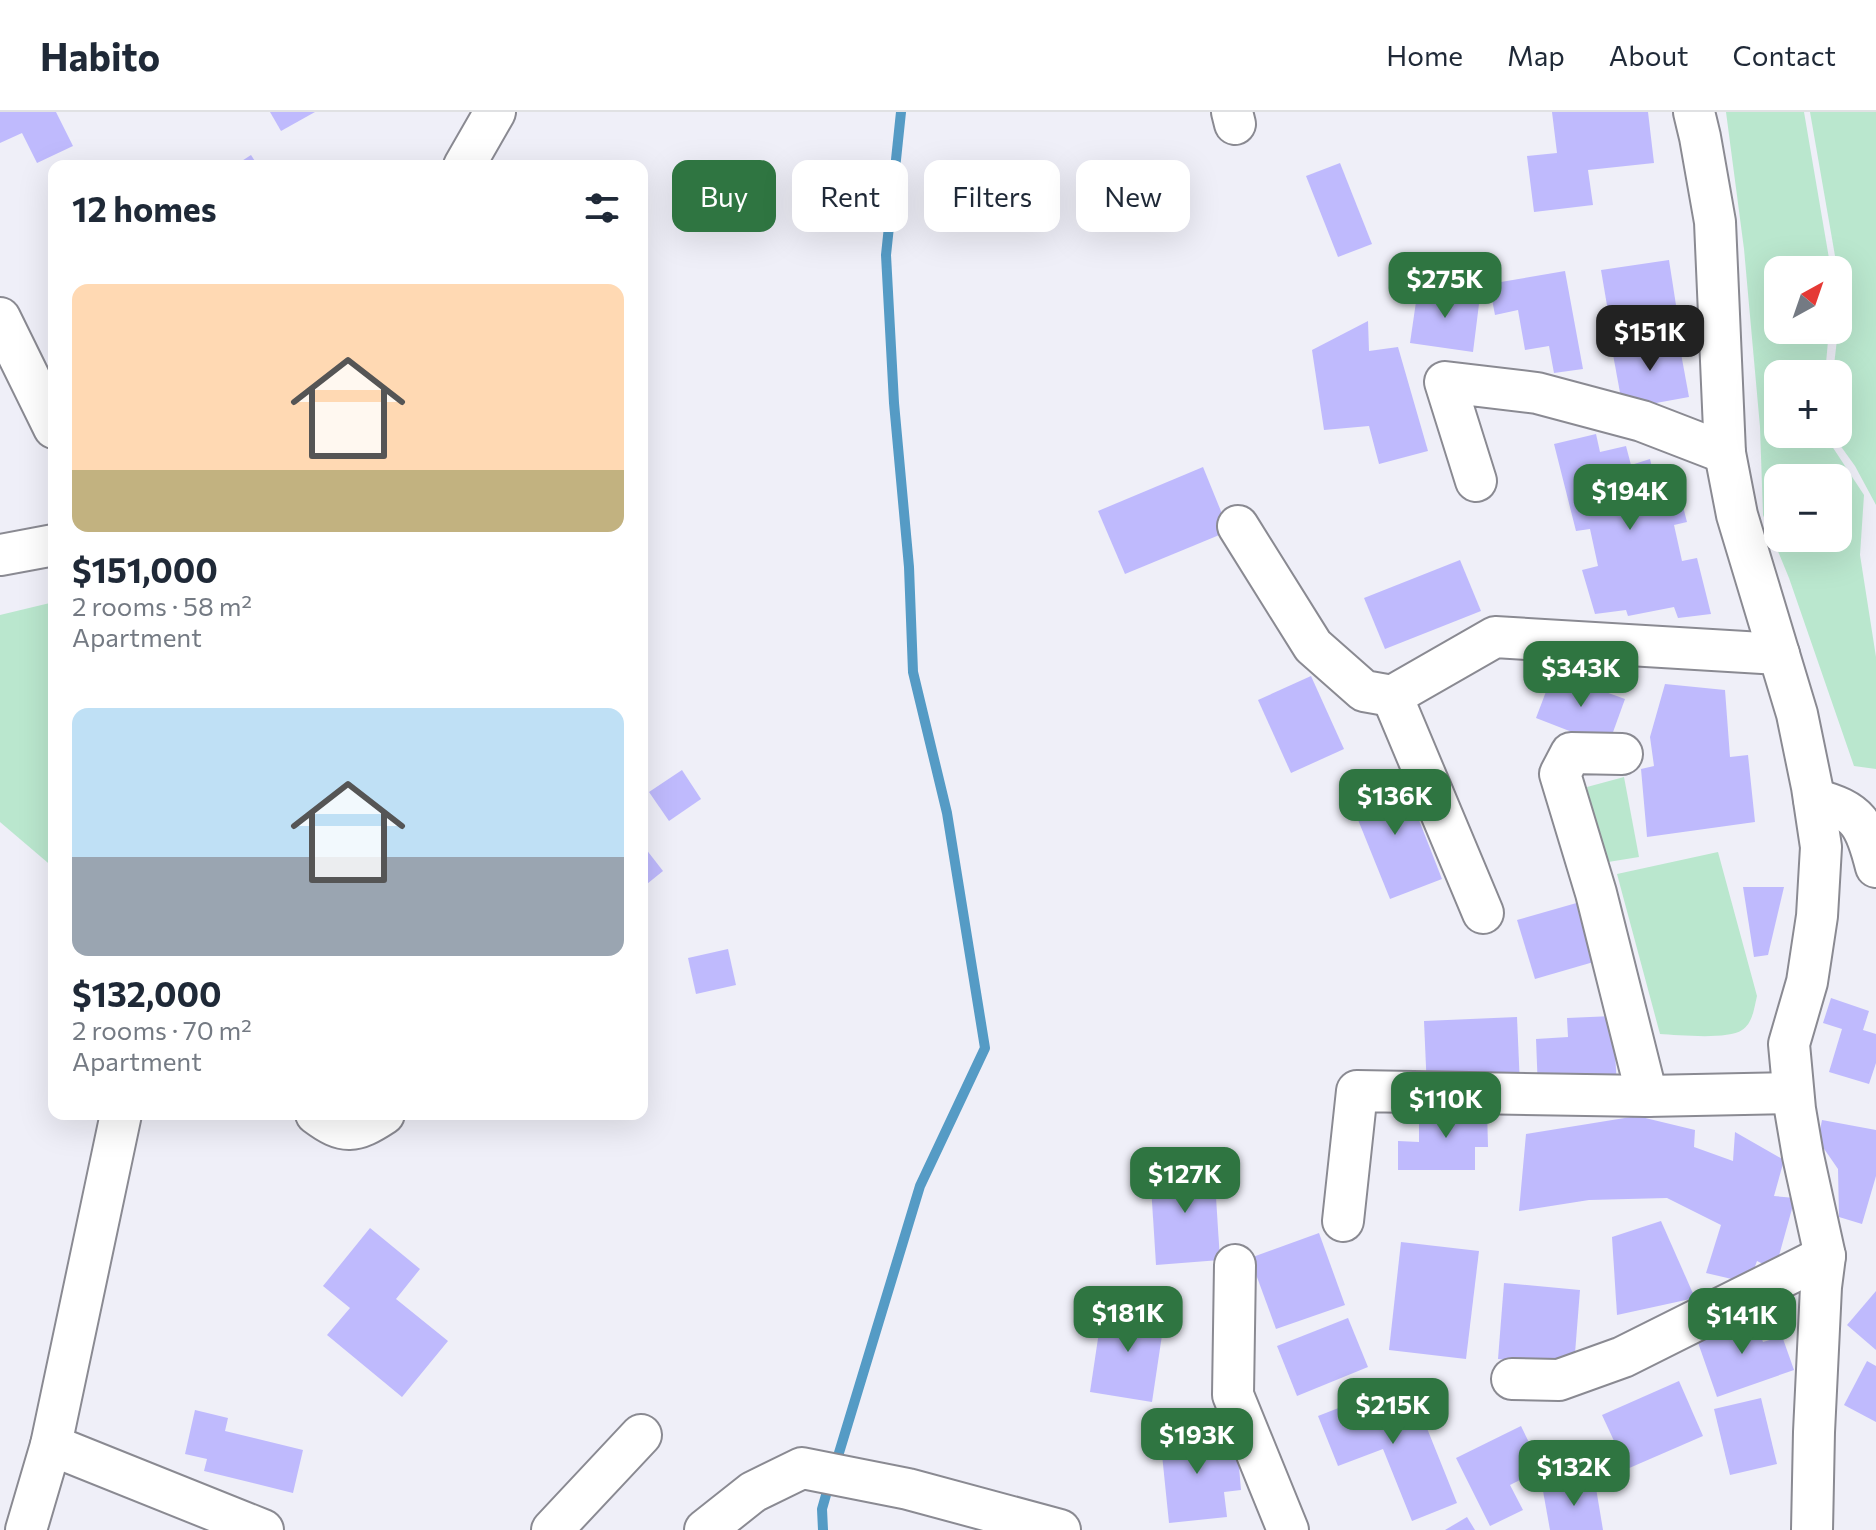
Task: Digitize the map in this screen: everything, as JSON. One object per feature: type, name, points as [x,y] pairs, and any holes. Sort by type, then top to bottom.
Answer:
[{"type":"street","points":[[467,160],[495,112]]},
{"type":"street","points":[[1694,112],[1715,222],[1725,453],[1737,515],[1797,714],[1821,847],[1817,916],[1807,982],[1789,1044],[1803,1156],[1825,1256],[1814,1432],[1812,1530]]},
{"type":"street","points":[[0,318],[41,366],[48,399]]},
{"type":"street","points":[[1476,481],[1445,382],[1537,393],[1642,421],[1725,453]]},
{"type":"street","points":[[1238,526],[1313,646],[1364,691],[1392,696],[1495,637],[1779,654]]},
{"type":"street","points":[[0,555],[48,546]]},
{"type":"street","points":[[1392,696],[1483,913]]},
{"type":"street","points":[[1622,754],[1571,753],[1560,774],[1596,893],[1647,1096]]},
{"type":"street","points":[[1814,799],[1855,815],[1869,840],[1876,867]]},
{"type":"street","points":[[1343,1221],[1357,1091],[1647,1096],[1793,1093]]},
{"type":"street","points":[[34,1524],[120,1120]]},
{"type":"street","points":[[327,1120],[346,1131],[365,1127],[375,1120]]},
{"type":"street","points":[[1512,1379],[1559,1380],[1623,1357],[1825,1256]]},
{"type":"street","points":[[1235,1265],[1233,1395],[1288,1530]]},
{"type":"street","points":[[552,1530],[641,1435]]},
{"type":"street","points":[[51,1445],[263,1530]]},
{"type":"street","points":[[705,1530],[753,1492],[802,1468],[908,1489],[1060,1530]]},
{"type":"green space","points":[[1726,112],[1804,112],[1829,256],[1764,256],[1764,344],[1828,344],[1826,360],[1764,360],[1764,448],[1833,448],[1844,464],[1764,464],[1764,517],[1760,427],[1744,249]]},
{"type":"green space","points":[[1810,112],[1876,112],[1876,505],[1842,448],[1852,448],[1852,360],[1835,360],[1836,344],[1852,344],[1852,256],[1835,256]]},
{"type":"green space","points":[[1852,477],[1864,495],[1860,555],[1876,657],[1876,769],[1854,766],[1778,552],[1852,552]]},
{"type":"green space","points":[[48,603],[48,863],[0,822],[0,615]]},
{"type":"green space","points":[[1624,777],[1639,857],[1602,863],[1587,787]]},
{"type":"green space","points":[[1718,852],[1757,996],[1752,1015],[1746,1027],[1726,1035],[1660,1034],[1617,874]]},
{"type":"building","points":[[0,112],[56,112],[73,146],[37,163],[22,133],[0,143]]},
{"type":"building","points":[[270,112],[315,112],[281,131]]},
{"type":"building","points":[[1552,112],[1648,112],[1654,163],[1588,170],[1593,205],[1534,212],[1527,156],[1557,153]]},
{"type":"building","points":[[1340,163],[1372,244],[1338,257],[1306,176]]},
{"type":"building","points":[[1669,260],[1678,318],[1611,329],[1601,270]]},
{"type":"building","points":[[1565,271],[1583,369],[1554,373],[1549,346],[1525,350],[1518,310],[1495,315],[1489,284]]},
{"type":"building","points":[[1418,288],[1480,296],[1473,352],[1410,343]]},
{"type":"building","points":[[1368,321],[1369,351],[1398,347],[1428,451],[1379,464],[1369,426],[1324,430],[1312,350]]},
{"type":"building","points":[[1678,337],[1689,397],[1623,409],[1612,349]]},
{"type":"building","points":[[1596,434],[1600,452],[1626,446],[1631,465],[1650,459],[1654,476],[1674,472],[1687,522],[1674,525],[1682,561],[1697,558],[1711,614],[1678,618],[1674,607],[1628,616],[1626,610],[1595,614],[1582,570],[1598,566],[1590,529],[1576,531],[1554,444]]},
{"type":"building","points":[[1203,467],[1229,531],[1125,574],[1098,511]]},
{"type":"building","points":[[1460,560],[1481,611],[1385,649],[1364,598]]},
{"type":"building","points":[[1553,673],[1625,699],[1608,746],[1536,718]]},
{"type":"building","points":[[1311,676],[1344,749],[1291,773],[1258,700]]},
{"type":"building","points":[[1665,684],[1725,690],[1730,757],[1748,755],[1755,822],[1647,837],[1641,769],[1654,766],[1650,737]]},
{"type":"building","points":[[682,770],[701,799],[669,821],[649,792]]},
{"type":"building","points":[[1401,774],[1442,879],[1390,899],[1348,795]]},
{"type":"building","points":[[648,852],[663,871],[648,883]]},
{"type":"building","points":[[1743,887],[1784,887],[1768,955],[1754,957]]},
{"type":"building","points":[[1580,902],[1597,961],[1535,979],[1517,920]]},
{"type":"building","points":[[728,949],[736,985],[696,994],[688,958]]},
{"type":"building","points":[[1831,998],[1869,1011],[1863,1030],[1876,1034],[1876,1063],[1869,1084],[1829,1072],[1842,1029],[1823,1023]]},
{"type":"building","points":[[1613,1016],[1617,1087],[1538,1090],[1536,1039],[1568,1037],[1567,1018]]},
{"type":"building","points":[[1517,1017],[1520,1086],[1427,1090],[1424,1021]]},
{"type":"building","points":[[1419,1108],[1487,1108],[1488,1147],[1475,1147],[1475,1170],[1398,1170],[1398,1141],[1419,1142]]},
{"type":"building","points":[[1637,1116],[1695,1130],[1694,1147],[1733,1161],[1735,1132],[1784,1160],[1774,1196],[1795,1198],[1775,1270],[1757,1261],[1749,1283],[1706,1273],[1721,1225],[1667,1198],[1589,1200],[1519,1211],[1526,1134]]},
{"type":"building","points":[[1822,1120],[1876,1130],[1876,1176],[1862,1224],[1839,1217],[1838,1169],[1818,1140]]},
{"type":"building","points":[[1214,1166],[1220,1260],[1156,1265],[1150,1170]]},
{"type":"building","points":[[1661,1221],[1695,1298],[1617,1315],[1612,1237]]},
{"type":"building","points":[[370,1228],[420,1269],[396,1299],[448,1341],[402,1397],[327,1335],[350,1308],[323,1286]]},
{"type":"building","points":[[1319,1233],[1345,1305],[1276,1329],[1250,1258]]},
{"type":"building","points":[[1401,1242],[1479,1251],[1466,1359],[1389,1350]]},
{"type":"building","points":[[1504,1283],[1580,1290],[1574,1366],[1498,1359]]},
{"type":"building","points":[[1876,1291],[1876,1350],[1847,1325]]},
{"type":"building","points":[[1103,1305],[1165,1315],[1152,1402],[1090,1392]]},
{"type":"building","points":[[1753,1314],[1763,1342],[1782,1336],[1794,1370],[1717,1397],[1695,1334]]},
{"type":"building","points":[[1348,1318],[1368,1367],[1297,1396],[1277,1346]]},
{"type":"building","points":[[1867,1361],[1876,1366],[1876,1422],[1844,1405]]},
{"type":"building","points":[[1408,1381],[1457,1503],[1412,1521],[1383,1449],[1338,1466],[1318,1416]]},
{"type":"building","points":[[1679,1381],[1703,1436],[1627,1469],[1602,1415]]},
{"type":"building","points":[[1761,1398],[1777,1464],[1730,1475],[1714,1409]]},
{"type":"building","points":[[195,1410],[228,1418],[225,1431],[303,1450],[293,1493],[204,1471],[207,1459],[185,1454]]},
{"type":"building","points":[[1521,1426],[1542,1469],[1510,1485],[1523,1510],[1490,1526],[1456,1458]]},
{"type":"building","points":[[1214,1430],[1217,1457],[1238,1455],[1241,1490],[1224,1492],[1227,1517],[1169,1523],[1160,1435]]},
{"type":"building","points":[[1595,1482],[1603,1530],[1550,1530],[1543,1491]]},
{"type":"building","points":[[1467,1517],[1475,1530],[1445,1530]]},
{"type":"waterway","points":[[835,1466],[920,1186],[985,1048],[947,813],[913,672],[909,567],[894,403],[886,255],[901,112]]},
{"type":"waterway","points":[[823,1530],[822,1509],[830,1481]]}]
